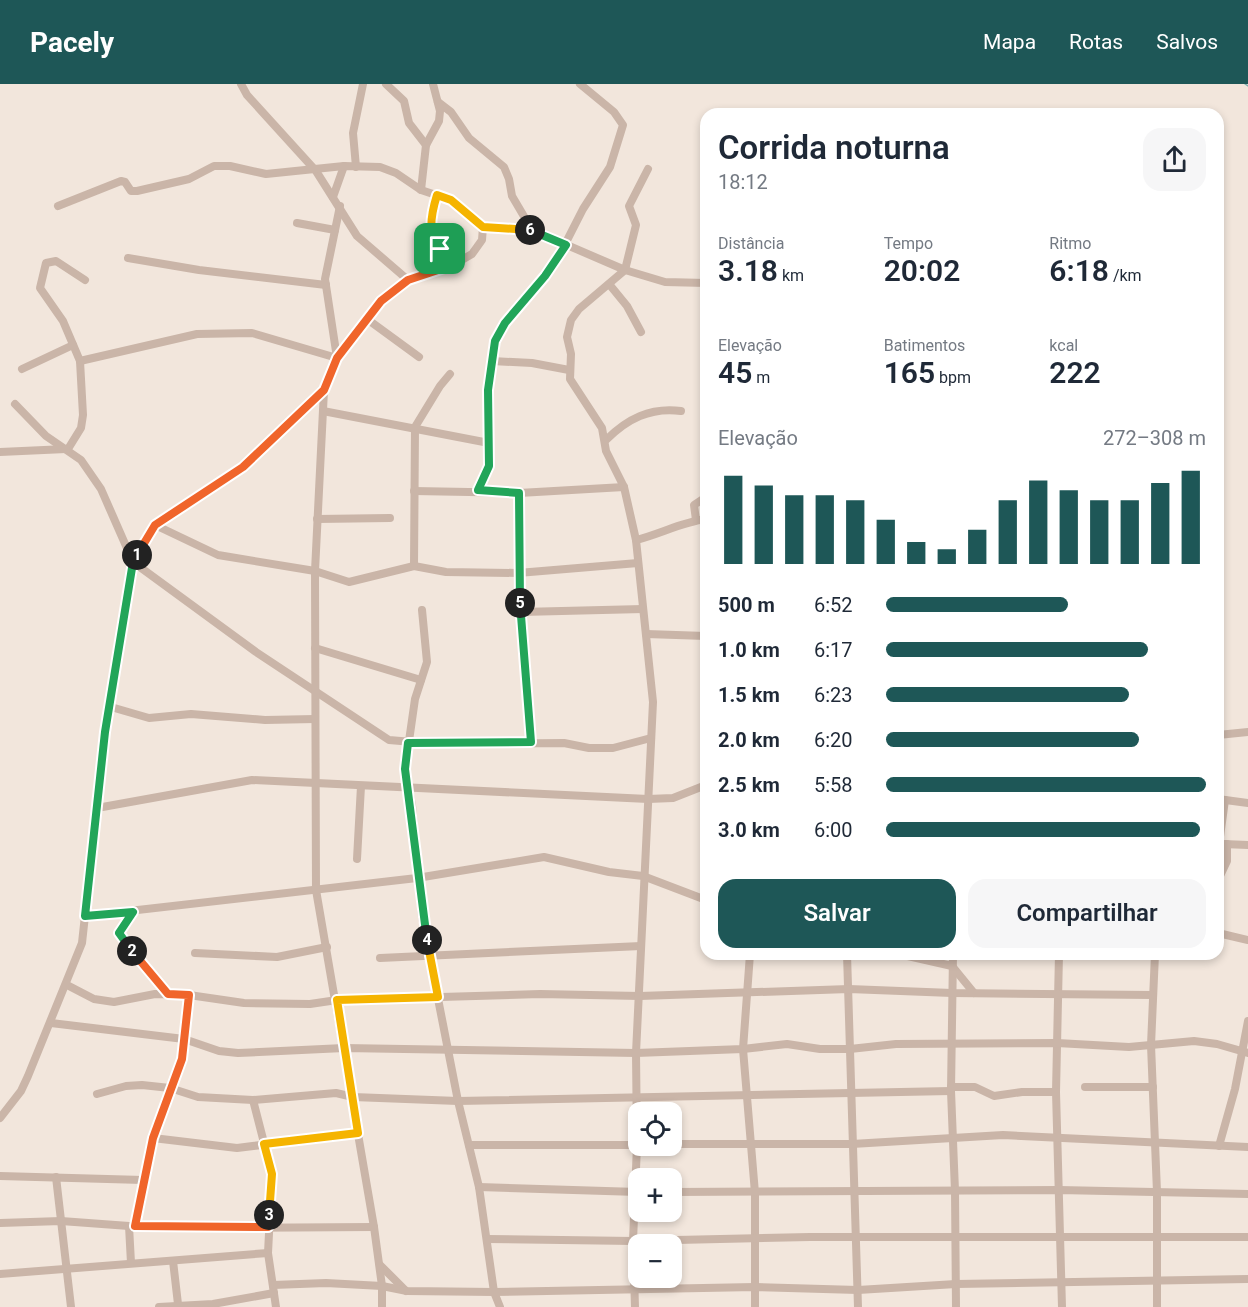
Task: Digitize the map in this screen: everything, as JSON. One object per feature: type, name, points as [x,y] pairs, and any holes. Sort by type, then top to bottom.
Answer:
[{"type":"street","points":[[241,84],[247,95],[316,171],[357,236],[408,280]]},
{"type":"street","points":[[356,167],[353,133],[363,84]]},
{"type":"street","points":[[386,84],[404,101],[409,123],[426,145]]},
{"type":"street","points":[[421,190],[426,145],[439,122],[434,84]]},
{"type":"street","points":[[478,490],[489,466],[488,390],[495,341],[505,323],[545,276],[566,245],[583,209],[610,167],[623,125],[614,112],[580,84]]},
{"type":"street","points":[[438,102],[451,112],[469,138],[504,167],[510,179],[512,196],[532,230]]},
{"type":"street","points":[[58,206],[121,181],[125,182],[131,191],[137,191],[189,179],[214,166],[230,166],[266,174],[316,171],[344,166],[380,167],[396,173],[421,190],[451,200],[483,227],[532,230],[625,270],[665,282],[700,283]]},
{"type":"street","points":[[333,197],[344,166]]},
{"type":"street","points":[[637,1102],[636,1053],[643,876],[653,702],[636,540],[624,487],[606,451],[606,440],[602,428],[570,379],[571,354],[567,337],[571,320],[579,309],[625,270],[636,225],[628,206],[648,169]]},
{"type":"street","points":[[437,195],[430,220],[437,247],[445,252],[453,265]]},
{"type":"street","points":[[337,358],[326,285],[340,206]]},
{"type":"street","points":[[297,223],[335,230]]},
{"type":"street","points":[[382,1307],[380,1265],[374,1227],[337,1000],[316,890],[315,571],[324,390],[337,358],[381,301],[408,280],[453,265],[478,247],[482,240],[483,227]]},
{"type":"street","points":[[128,258],[199,270],[326,285]]},
{"type":"street","points":[[68,449],[81,428],[83,415],[80,361],[63,321],[44,297],[41,281],[46,263],[56,261],[85,280]]},
{"type":"street","points":[[609,284],[627,306],[641,333]]},
{"type":"street","points":[[367,319],[419,357]]},
{"type":"street","points":[[80,361],[197,334],[252,333],[337,358]]},
{"type":"street","points":[[22,369],[73,345]]},
{"type":"street","points":[[492,361],[532,363],[569,370]]},
{"type":"street","points":[[414,566],[415,427],[450,374]]},
{"type":"street","points":[[0,1118],[21,1091],[67,985],[82,943],[105,732],[111,707],[133,562],[155,525],[243,467],[324,390]]},
{"type":"street","points":[[15,404],[46,436],[81,460],[101,489],[133,562],[315,692],[389,740],[408,743],[564,743],[589,748],[613,748],[651,738]]},
{"type":"street","points":[[606,440],[618,428],[651,410],[681,411]]},
{"type":"street","points":[[323,411],[415,427],[489,444]]},
{"type":"street","points":[[0,452],[68,449]]},
{"type":"street","points":[[414,491],[478,490],[519,493],[624,487]]},
{"type":"street","points":[[519,493],[518,573],[531,742]]},
{"type":"street","points":[[696,520],[694,505],[700,501]]},
{"type":"street","points":[[318,519],[390,518]]},
{"type":"street","points":[[636,540],[700,520]]},
{"type":"street","points":[[155,525],[218,555],[315,571],[349,582],[414,566],[446,572],[518,573],[638,563]]},
{"type":"street","points":[[521,612],[643,609]]},
{"type":"street","points":[[422,610],[428,655],[415,699],[405,769],[417,852],[417,878],[429,954],[458,1101],[479,1187],[494,1292],[500,1307]]},
{"type":"street","points":[[646,633],[700,636]]},
{"type":"street","points":[[315,648],[421,680]]},
{"type":"street","points":[[111,707],[148,718],[190,714],[265,720],[315,719]]},
{"type":"street","points":[[1224,734],[1248,732]]},
{"type":"street","points":[[97,808],[252,780],[648,799],[673,798],[700,787]]},
{"type":"street","points":[[357,859],[361,786]]},
{"type":"street","points":[[1224,800],[1248,803]]},
{"type":"street","points":[[1224,844],[1248,845]]},
{"type":"street","points":[[1224,852],[1227,861],[1224,867]]},
{"type":"street","points":[[85,916],[417,878],[544,857],[609,872],[643,876],[700,898]]},
{"type":"street","points":[[133,912],[119,933],[168,994]]},
{"type":"street","points":[[1224,934],[1248,940]]},
{"type":"street","points":[[380,958],[641,946]]},
{"type":"street","points":[[195,953],[277,957],[327,947]]},
{"type":"street","points":[[750,960],[743,1049],[755,1193],[755,1307]]},
{"type":"street","points":[[847,960],[852,1144],[858,1237],[858,1307]]},
{"type":"street","points":[[926,960],[952,966],[974,993]]},
{"type":"street","points":[[952,960],[951,1089],[956,1191],[956,1307]]},
{"type":"street","points":[[1059,960],[1056,1092],[1062,1307]]},
{"type":"street","points":[[1155,960],[1151,1045],[1157,1192],[1157,1307]]},
{"type":"street","points":[[67,985],[94,999],[114,1002],[155,994],[168,994],[244,1003],[310,1004],[337,1000],[540,994],[640,996],[849,989],[952,993],[1153,994]]},
{"type":"street","points":[[131,1263],[132,1226],[153,1138],[170,1088],[180,1068],[189,995]]},
{"type":"street","points":[[1219,1146],[1245,1052],[1248,1021]]},
{"type":"street","points":[[51,1023],[184,1039],[219,1051],[238,1053],[344,1048],[636,1053],[743,1049],[787,1044],[850,1049],[896,1044],[1058,1043],[1129,1047],[1194,1041],[1245,1052]]},
{"type":"street","points":[[98,1094],[126,1086],[170,1088],[198,1097],[253,1100],[336,1093],[353,1097],[458,1101],[637,1099],[850,1092],[866,1095],[975,1087],[994,1096],[1022,1092],[1056,1092]]},
{"type":"street","points":[[1085,1087],[1153,1087]]},
{"type":"street","points":[[253,1100],[272,1174],[268,1253],[276,1307]]},
{"type":"street","points":[[153,1138],[237,1148],[358,1133]]},
{"type":"street","points":[[682,1144],[751,1142],[852,1144],[978,1136],[1058,1137],[1155,1144],[1248,1147]]},
{"type":"street","points":[[469,1144],[628,1145]]},
{"type":"street","points":[[0,1176],[143,1180]]},
{"type":"street","points":[[56,1176],[71,1307]]},
{"type":"street","points":[[479,1187],[628,1192]]},
{"type":"street","points":[[682,1192],[854,1193],[1059,1190],[1248,1194]]},
{"type":"street","points":[[0,1223],[61,1221],[132,1226],[374,1227]]},
{"type":"street","points":[[682,1241],[858,1237],[1248,1237]]},
{"type":"street","points":[[487,1239],[628,1241]]},
{"type":"street","points":[[0,1274],[268,1253]]},
{"type":"street","points":[[173,1261],[178,1304]]},
{"type":"street","points":[[380,1265],[407,1291]]},
{"type":"street","points":[[159,1307],[178,1304],[213,1304],[274,1289],[326,1283],[382,1286],[407,1291],[494,1292],[755,1287],[858,1290],[956,1284],[1248,1279]]},
{"type":"street","points":[[634,1288],[635,1307]]},
{"type":"route","points":[[437,195],[451,200],[467,216],[483,227],[532,230],[566,245],[545,276],[505,323],[495,341],[488,390],[489,466],[478,490],[519,493],[518,573],[531,742],[408,743],[405,769],[417,852],[417,878],[422,917],[438,997],[337,1000],[358,1133],[264,1144],[272,1174],[268,1227],[135,1226],[153,1138],[170,1088],[180,1068],[189,995],[168,994],[120,935],[120,931],[133,912],[85,916],[105,732],[111,707],[133,562],[155,525],[243,467],[324,390],[337,358],[381,301],[408,280],[453,265],[445,252],[440,249],[437,247],[430,220],[437,195]]}]
